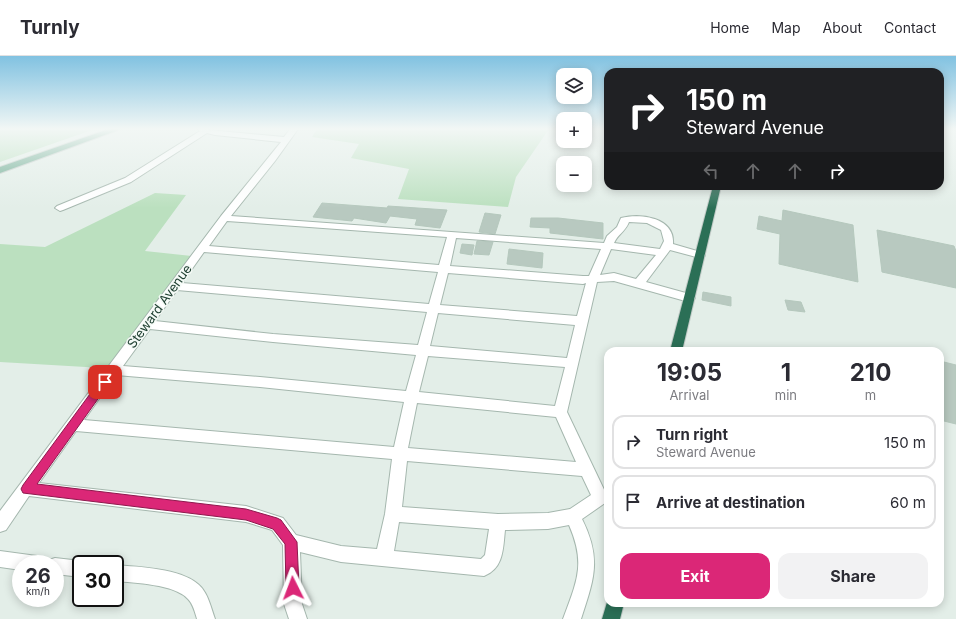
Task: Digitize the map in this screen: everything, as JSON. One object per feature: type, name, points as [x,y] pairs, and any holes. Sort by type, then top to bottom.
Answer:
[{"type":"highway","points":[[677,347],[716,190]]},
{"type":"highway","points":[[611,619],[614,607]]},
{"type":"main road","points":[[0,170],[42,155]]},
{"type":"street","points":[[60,208],[128,180],[165,155]]},
{"type":"street","name":"Steward Avenue","points":[[0,524],[74,425],[224,218],[274,155]]},
{"type":"street","points":[[224,218],[452,236],[666,250],[700,256]]},
{"type":"street","points":[[393,514],[498,522],[548,521],[572,516],[604,499],[586,470],[560,412],[592,280],[611,238],[622,228],[624,220],[629,218],[659,224],[665,229],[669,236],[666,250],[639,283]]},
{"type":"street","points":[[384,557],[393,514],[400,454],[411,398],[452,236]]},
{"type":"street","points":[[201,249],[592,280],[614,277],[689,298]]},
{"type":"street","points":[[174,286],[581,321]]},
{"type":"street","points":[[147,324],[424,351],[573,363]]},
{"type":"street","points":[[113,370],[260,382],[560,412]]},
{"type":"street","points":[[74,425],[586,470]]},
{"type":"street","points":[[27,489],[246,514],[277,524],[291,542],[293,604],[298,619]]},
{"type":"street","points":[[572,516],[584,542],[587,562],[585,576],[572,619]]},
{"type":"street","points":[[291,542],[340,554],[384,557],[484,568],[493,559],[498,522]]},
{"type":"street","points":[[0,559],[12,561]]},
{"type":"street","points":[[124,574],[178,582],[193,590],[202,605],[206,619]]},
{"type":"green space","points":[[0,155],[19,155],[0,162]]},
{"type":"green space","points":[[353,155],[531,155],[516,177],[508,207],[398,199],[409,169],[351,158]]},
{"type":"green space","points":[[155,193],[186,195],[145,251],[201,257],[120,369],[0,362],[0,244],[45,247]]},
{"type":"building","points":[[322,203],[387,208],[388,206],[447,210],[440,228],[415,225],[417,219],[390,216],[386,223],[354,218],[352,221],[313,217]]},
{"type":"building","points":[[783,210],[853,225],[858,282],[779,264],[780,234],[757,229],[759,216],[782,221]]},
{"type":"building","points":[[485,213],[501,215],[495,234],[479,232]]},
{"type":"building","points":[[531,218],[558,218],[603,223],[603,239],[550,233],[550,228],[530,227]]},
{"type":"building","points":[[877,230],[954,246],[956,251],[956,288],[882,272]]},
{"type":"building","points":[[477,241],[493,242],[489,255],[474,254]]},
{"type":"building","points":[[462,244],[474,245],[472,255],[460,253]]},
{"type":"building","points":[[509,249],[543,253],[542,268],[507,264]]},
{"type":"building","points":[[703,292],[731,297],[731,306],[702,300]]},
{"type":"building","points":[[785,300],[801,302],[805,312],[788,310]]},
{"type":"building","points":[[944,362],[956,365],[956,424],[944,421]]},
{"type":"route","points":[[105,382],[27,489],[246,514],[277,524],[291,542],[293,588]]}]
